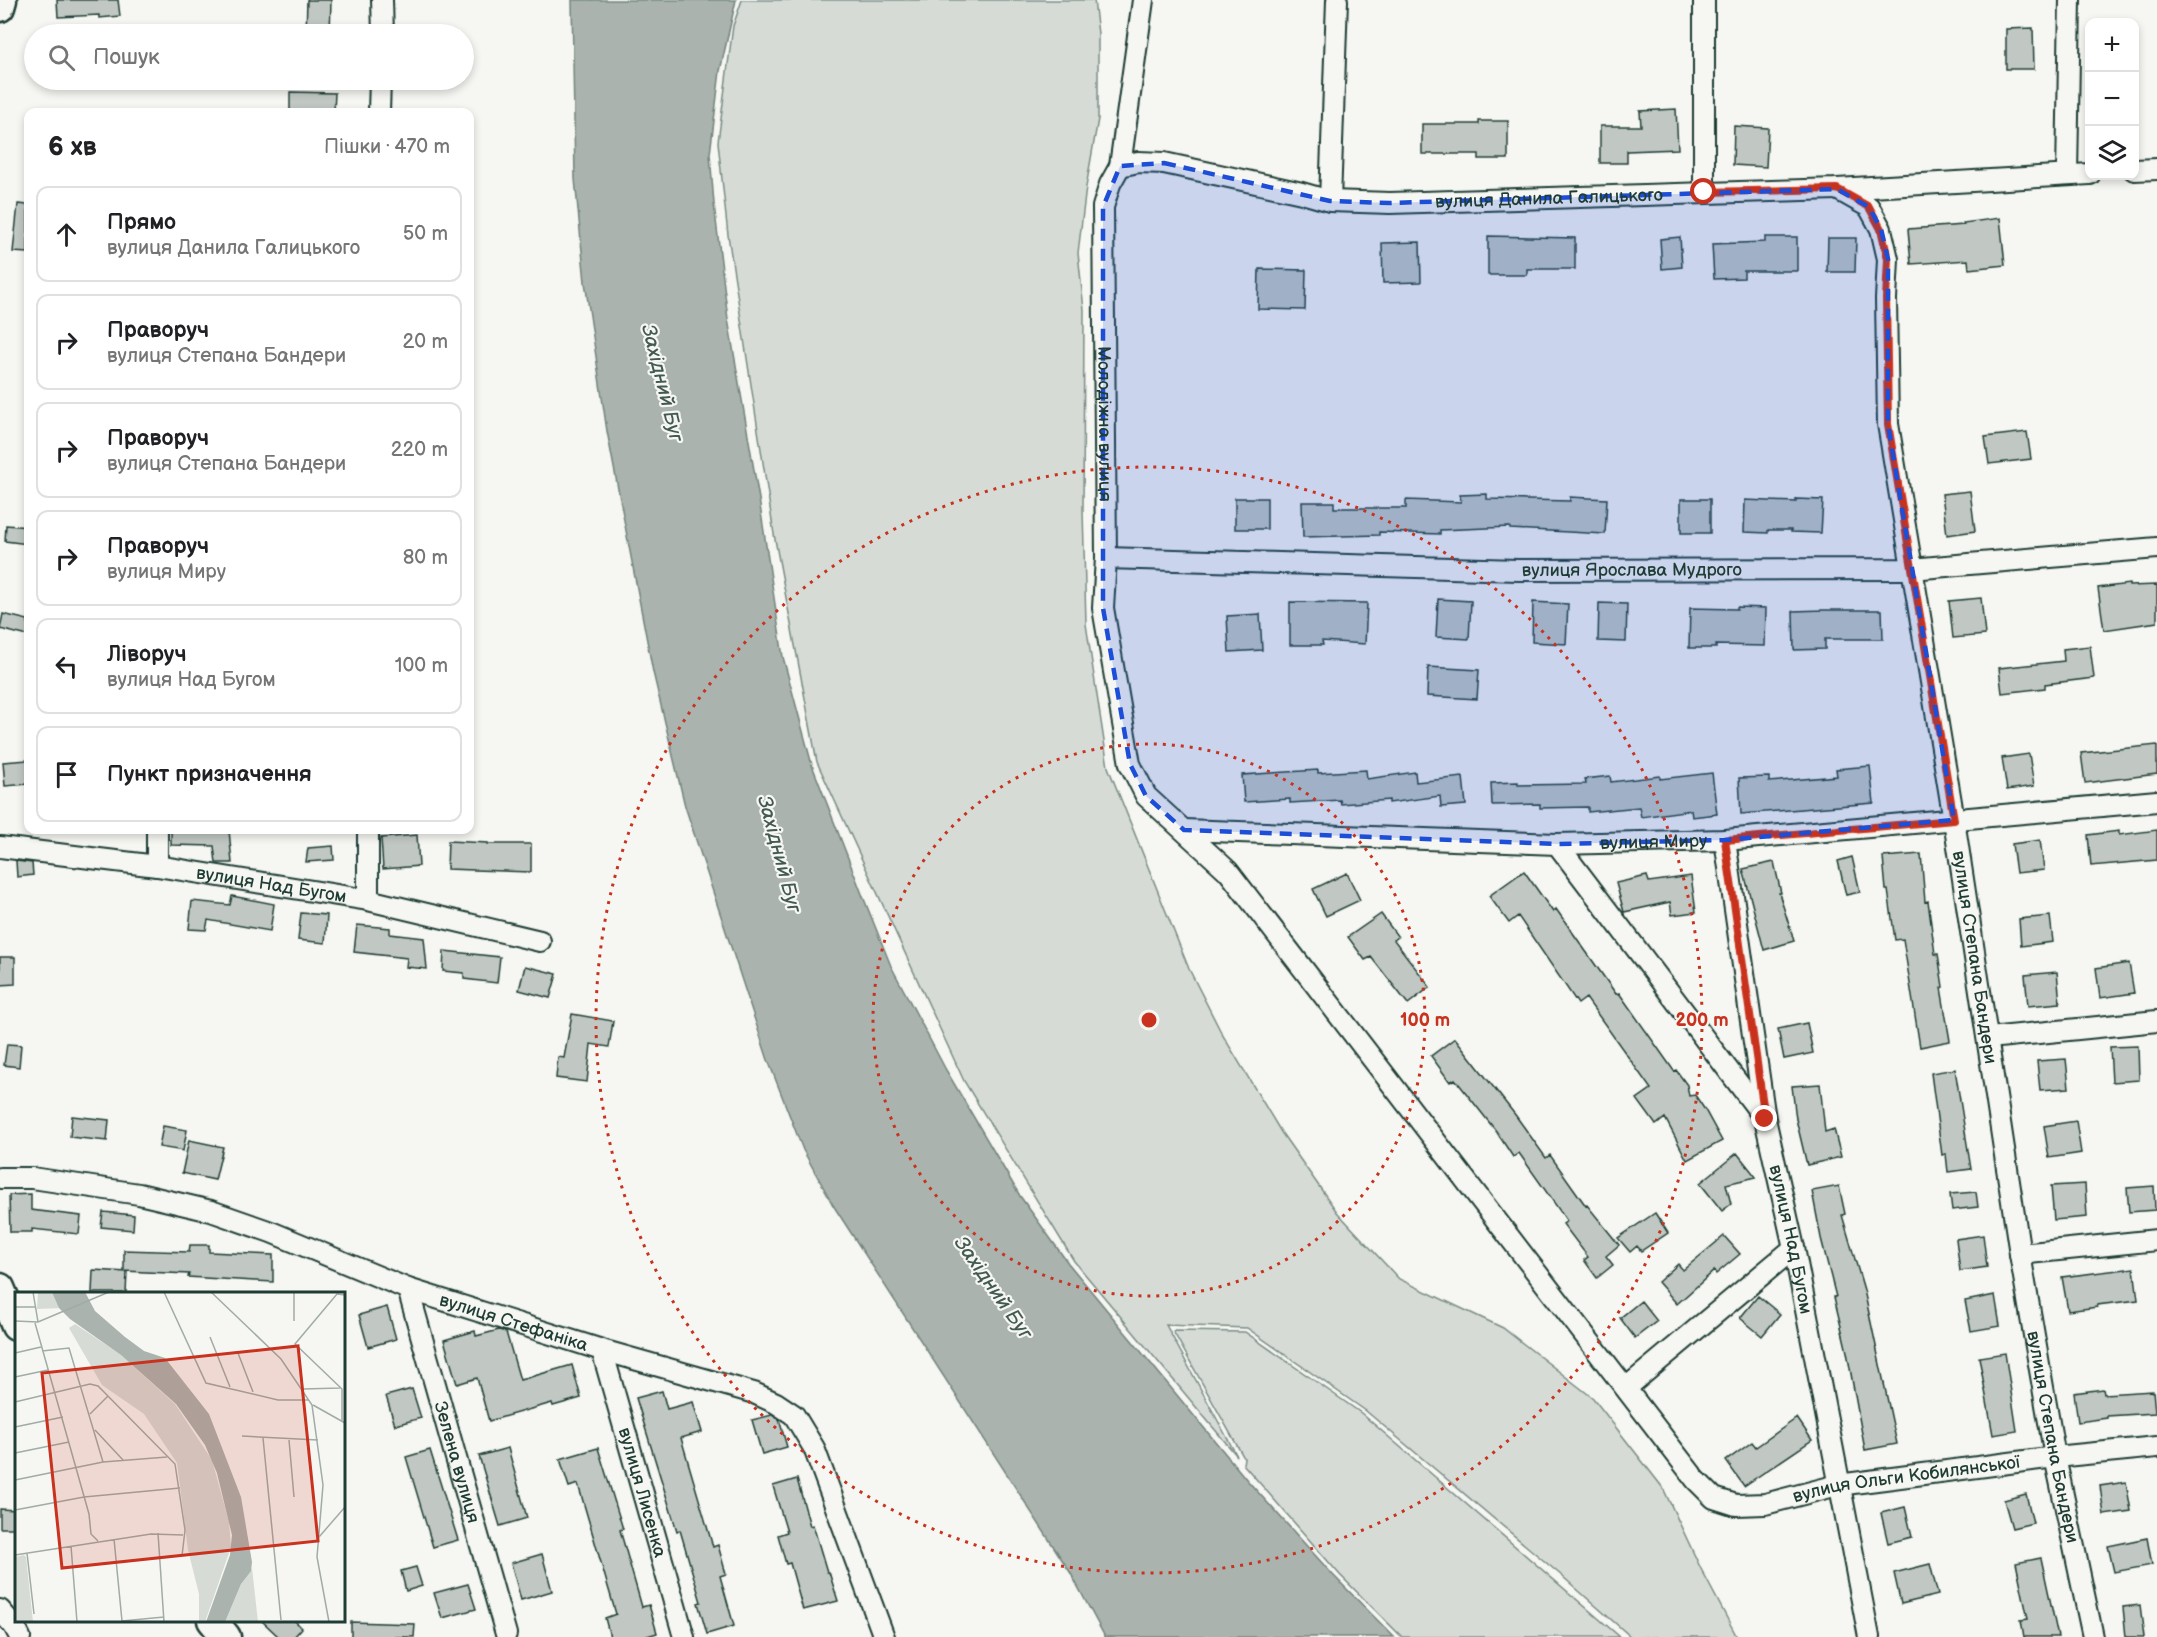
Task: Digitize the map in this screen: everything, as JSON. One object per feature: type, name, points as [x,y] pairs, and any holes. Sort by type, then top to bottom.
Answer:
[{"type":"street","points":[[0,7],[2,0]]},
{"type":"street","points":[[382,0],[382,24]]},
{"type":"street","name":"Молодіжна вулиця","points":[[1143,0],[1120,166],[1110,184],[1103,207],[1106,558],[1103,608],[1130,764],[1146,796],[1228,871],[1626,1388]]},
{"type":"street","points":[[1330,201],[1337,0]]},
{"type":"street","points":[[1704,0],[1704,192]]},
{"type":"street","points":[[2067,175],[2070,0]]},
{"type":"street","points":[[379,108],[380,90]]},
{"type":"street","name":"вулиця Данила Галицького","points":[[1120,166],[1137,162],[1164,163],[1330,201],[1390,203],[1837,189],[2085,174]]},
{"type":"street","points":[[2139,170],[2157,169]]},
{"type":"street","name":"вулиця Степана Бандери","points":[[1837,189],[1869,207],[1881,229],[1888,259],[1886,299],[1888,424],[1989,1038],[2020,1254],[2055,1457],[2093,1637]]},
{"type":"street","name":"вулиця Ярослава Мудрого","points":[[1106,558],[1518,570],[1911,569],[2157,548]]},
{"type":"street","name":"вулиця Миру","points":[[1185,830],[1557,844],[1725,840],[2157,801]]},
{"type":"street","points":[[157,834],[157,866]]},
{"type":"street","points":[[368,834],[368,900]]},
{"type":"street","name":"вулиця Над Бугом","points":[[1725,840],[1765,1119],[1794,1248],[1869,1637]]},
{"type":"street","points":[[1557,844],[1765,1119]]},
{"type":"street","name":"вулиця Над Бугом","points":[[0,848],[157,866],[368,900],[540,941]]},
{"type":"street","points":[[1989,1038],[2157,1022]]},
{"type":"street","name":"вулиця Стефаніка","points":[[0,1178],[32,1178],[139,1194],[211,1211],[271,1232],[408,1289],[602,1350],[754,1393],[776,1403],[794,1415],[814,1448],[884,1637]]},
{"type":"street","points":[[2020,1254],[2157,1240]]},
{"type":"street","points":[[1626,1388],[1794,1248]]},
{"type":"street","points":[[0,1288],[15,1324]]},
{"type":"street","name":"Зелена вулиця","points":[[408,1289],[506,1634]]},
{"type":"street","name":"вулиця Лисенка","points":[[602,1350],[684,1637]]},
{"type":"street","name":"вулиця Ольги Кобилянської","points":[[1626,1388],[1696,1480],[1714,1498],[1736,1505],[1765,1504],[1838,1485],[2055,1457],[2157,1447]]},
{"type":"street","points":[[0,1610],[20,1637]]},
{"type":"street","points":[[214,1622],[226,1637]]},
{"type":"highlighted area","points":[[1164,163],[1330,201],[1390,203],[1837,189],[1869,207],[1881,229],[1888,259],[1888,424],[1954,820],[1725,840],[1557,844],[1184,830],[1146,796],[1130,764],[1103,608],[1103,207],[1120,166]]},
{"type":"shaded area","points":[[742,0],[1094,0],[1098,34],[1098,119],[1086,187],[1078,253],[1084,310],[1083,511],[1086,624],[1108,767],[1189,969],[1222,1034],[1281,1132],[1337,1212],[1399,1279],[1503,1328],[1593,1398],[1663,1488],[1701,1569],[1737,1637],[1631,1637],[1366,1411],[1247,1328],[1166,1325],[1237,1456],[1074,1261],[964,1081],[817,762],[774,534],[728,235],[718,142],[733,26]]},
{"type":"shaded area","points":[[1173,1331],[1245,1332],[1361,1413],[1620,1637],[1402,1637],[1340,1575],[1243,1464],[1244,1458]]},
{"type":"water","name":"Західний Буг","points":[[572,0],[736,0],[720,71],[710,154],[728,319],[783,657],[812,765],[891,966],[946,1070],[1020,1196],[1068,1263],[1247,1480],[1333,1575],[1394,1637],[1105,1637],[1070,1572],[833,1205],[803,1150],[768,1060],[685,806],[653,672],[607,431],[585,282],[575,179]]},
{"type":"building","points":[[57,0],[118,0],[120,16],[58,17]]},
{"type":"building","points":[[307,0],[331,0],[330,24],[306,24]]},
{"type":"building","points":[[2033,28],[2034,69],[2006,69],[2006,29]]},
{"type":"building","points":[[290,92],[335,93],[334,108],[290,108]]},
{"type":"building","points":[[1676,109],[1678,149],[1627,151],[1627,163],[1600,163],[1600,126],[1641,126],[1640,111]]},
{"type":"building","points":[[1479,121],[1508,121],[1508,159],[1479,159],[1479,154],[1422,154],[1422,124],[1479,124]]},
{"type":"building","points":[[1734,126],[1768,128],[1766,167],[1733,165]]},
{"type":"building","points":[[18,204],[24,205],[24,253],[13,252]]},
{"type":"building","points":[[2000,218],[2005,265],[1969,269],[1968,260],[1911,264],[1908,229],[1964,225],[1963,223]]},
{"type":"building","points":[[1488,236],[1575,238],[1575,269],[1527,269],[1527,275],[1488,275]]},
{"type":"building","points":[[1680,237],[1682,267],[1662,269],[1660,239]]},
{"type":"building","points":[[1765,237],[1797,237],[1797,271],[1744,271],[1744,278],[1714,279],[1712,244],[1765,242]]},
{"type":"building","points":[[1828,238],[1856,238],[1855,272],[1827,272]]},
{"type":"building","points":[[1420,242],[1421,282],[1383,283],[1382,243]]},
{"type":"building","points":[[1259,269],[1306,270],[1305,310],[1258,309]]},
{"type":"building","points":[[2027,432],[2031,459],[1989,464],[1985,437]]},
{"type":"building","points":[[1970,491],[1975,531],[1947,535],[1942,494]]},
{"type":"building","points":[[1487,494],[1487,499],[1570,501],[1570,497],[1607,499],[1605,534],[1510,529],[1510,527],[1440,530],[1440,534],[1379,532],[1379,535],[1303,537],[1302,502],[1334,502],[1334,508],[1406,508],[1406,500],[1461,502],[1460,495]]},
{"type":"building","points":[[1235,498],[1267,498],[1267,529],[1235,529]]},
{"type":"building","points":[[1681,499],[1710,499],[1710,533],[1681,533]]},
{"type":"building","points":[[1796,499],[1823,500],[1821,533],[1791,532],[1791,530],[1768,530],[1768,533],[1744,532],[1745,500],[1796,502]]},
{"type":"building","points":[[6,525],[24,527],[24,543],[5,541]]},
{"type":"building","points":[[2129,584],[2129,586],[2157,585],[2157,622],[2104,630],[2098,588]]},
{"type":"building","points":[[1981,598],[1985,635],[1953,638],[1949,601]]},
{"type":"building","points":[[1438,599],[1471,601],[1469,639],[1436,637]]},
{"type":"building","points":[[1290,602],[1367,603],[1365,644],[1322,641],[1323,645],[1290,645]]},
{"type":"building","points":[[1533,602],[1568,604],[1566,644],[1532,642]]},
{"type":"building","points":[[1599,603],[1627,604],[1626,642],[1598,641]]},
{"type":"building","points":[[1737,607],[1766,608],[1765,646],[1716,645],[1716,648],[1689,648],[1690,608],[1737,609]]},
{"type":"building","points":[[1882,610],[1883,639],[1825,639],[1825,649],[1794,650],[1793,611]]},
{"type":"building","points":[[3,614],[24,619],[24,635],[0,629]]},
{"type":"building","points":[[1260,614],[1262,650],[1229,652],[1227,616]]},
{"type":"building","points":[[2090,646],[2094,678],[2045,684],[2045,688],[2002,693],[1999,668],[2064,661],[2063,649]]},
{"type":"building","points":[[1428,667],[1479,670],[1477,699],[1427,696]]},
{"type":"building","points":[[2157,745],[2157,774],[2085,783],[2081,753]]},
{"type":"building","points":[[2029,754],[2034,786],[2007,790],[2002,758]]},
{"type":"building","points":[[24,760],[24,784],[5,786],[3,762]]},
{"type":"building","points":[[1870,766],[1874,803],[1741,814],[1739,778],[1769,777],[1769,782],[1837,776],[1836,769]]},
{"type":"building","points":[[1318,770],[1318,773],[1366,770],[1367,779],[1415,772],[1416,782],[1463,777],[1466,805],[1441,807],[1440,796],[1389,803],[1389,800],[1341,804],[1340,800],[1290,803],[1290,799],[1244,802],[1242,775]]},
{"type":"building","points":[[1712,773],[1717,814],[1692,817],[1691,810],[1641,817],[1639,807],[1588,812],[1588,807],[1540,808],[1540,804],[1492,805],[1491,783],[1586,784],[1585,779],[1610,776],[1611,782]]},
{"type":"building","points":[[2157,830],[2157,860],[2091,866],[2088,835],[2119,831],[2119,835]]},
{"type":"building","points":[[171,834],[229,834],[232,863],[216,863],[214,846],[171,845]]},
{"type":"building","points":[[417,835],[419,866],[383,869],[381,838]]},
{"type":"building","points":[[2040,840],[2044,870],[2016,873],[2012,844]]},
{"type":"building","points":[[448,841],[531,844],[531,872],[447,869]]},
{"type":"building","points":[[333,846],[334,860],[306,862],[308,848]]},
{"type":"building","points":[[1921,854],[1925,902],[1928,901],[1935,954],[1938,954],[1950,1041],[1920,1047],[1903,939],[1895,940],[1883,857]]},
{"type":"building","points":[[1852,857],[1860,892],[1846,895],[1838,861]]},
{"type":"building","points":[[16,861],[32,863],[33,875],[17,877]]},
{"type":"building","points":[[1774,862],[1781,893],[1779,893],[1794,941],[1764,950],[1743,869]]},
{"type":"building","points":[[1524,871],[1553,912],[1556,909],[1616,994],[1619,993],[1674,1071],[1676,1070],[1687,1085],[1689,1096],[1695,1095],[1722,1141],[1687,1160],[1665,1118],[1656,1125],[1637,1099],[1651,1089],[1586,998],[1578,1004],[1518,916],[1509,923],[1489,896]]},
{"type":"building","points":[[1347,873],[1360,900],[1326,916],[1313,889]]},
{"type":"building","points":[[1647,876],[1649,882],[1691,876],[1696,912],[1672,915],[1670,902],[1624,912],[1616,883]]},
{"type":"building","points":[[232,896],[274,904],[270,931],[208,920],[206,930],[189,929],[192,901],[230,905]]},
{"type":"building","points":[[301,913],[327,915],[325,943],[298,940]]},
{"type":"building","points":[[1381,914],[1398,937],[1394,940],[1430,987],[1408,1004],[1371,957],[1365,960],[1348,937]]},
{"type":"building","points":[[2050,916],[2053,942],[2021,946],[2019,919]]},
{"type":"building","points":[[357,925],[390,928],[390,934],[424,938],[427,969],[406,967],[407,958],[354,952]]},
{"type":"building","points":[[444,951],[500,957],[497,983],[464,979],[464,973],[443,971]]},
{"type":"building","points":[[0,957],[15,957],[15,984],[0,985]]},
{"type":"building","points":[[2129,963],[2134,993],[2100,998],[2096,968]]},
{"type":"building","points":[[525,966],[557,974],[550,998],[519,990]]},
{"type":"building","points":[[2057,972],[2060,1003],[2028,1006],[2025,975]]},
{"type":"building","points":[[572,1014],[613,1021],[609,1047],[591,1044],[587,1082],[556,1078],[558,1057],[564,1058]]},
{"type":"building","points":[[1807,1023],[1813,1053],[1784,1059],[1778,1029]]},
{"type":"building","points":[[1455,1038],[1546,1158],[1550,1155],[1586,1206],[1619,1245],[1606,1256],[1613,1265],[1597,1278],[1584,1260],[1588,1257],[1563,1224],[1567,1221],[1519,1153],[1513,1157],[1496,1131],[1455,1079],[1450,1082],[1431,1056]]},
{"type":"building","points":[[7,1044],[21,1045],[19,1067],[4,1065]]},
{"type":"building","points":[[2138,1046],[2139,1080],[2112,1082],[2110,1047]]},
{"type":"building","points":[[2066,1059],[2069,1088],[2040,1090],[2037,1061]]},
{"type":"building","points":[[1955,1069],[1971,1169],[1948,1172],[1946,1154],[1942,1155],[1931,1073]]},
{"type":"building","points":[[1820,1084],[1825,1132],[1834,1129],[1841,1157],[1807,1165],[1796,1119],[1792,1086]]},
{"type":"building","points":[[72,1116],[109,1120],[107,1141],[70,1137]]},
{"type":"building","points":[[2076,1121],[2081,1153],[2049,1158],[2044,1126]]},
{"type":"building","points":[[163,1126],[187,1130],[183,1151],[159,1147]]},
{"type":"building","points":[[189,1140],[223,1147],[215,1180],[182,1173]]},
{"type":"building","points":[[1737,1153],[1756,1177],[1726,1184],[1731,1204],[1722,1211],[1700,1183]]},
{"type":"building","points":[[2085,1184],[2087,1217],[2054,1220],[2051,1186]]},
{"type":"building","points":[[1839,1186],[1845,1214],[1842,1215],[1864,1290],[1897,1444],[1865,1450],[1847,1352],[1834,1297],[1836,1297],[1812,1191]]},
{"type":"building","points":[[2154,1186],[2155,1210],[2129,1212],[2127,1188]]},
{"type":"building","points":[[1976,1192],[1978,1207],[1952,1210],[1950,1194]]},
{"type":"building","points":[[31,1194],[31,1210],[81,1216],[79,1234],[32,1229],[32,1232],[10,1232],[9,1195]]},
{"type":"building","points":[[103,1212],[134,1215],[133,1230],[101,1227]]},
{"type":"building","points":[[1655,1213],[1668,1233],[1641,1251],[1637,1246],[1630,1252],[1618,1238]]},
{"type":"building","points":[[1983,1235],[1987,1267],[1960,1271],[1956,1239]]},
{"type":"building","points":[[1724,1236],[1740,1254],[1716,1274],[1714,1271],[1677,1304],[1658,1282],[1678,1264],[1683,1270]]},
{"type":"building","points":[[190,1245],[209,1245],[209,1252],[273,1255],[273,1282],[124,1271],[124,1250],[189,1252]]},
{"type":"building","points":[[2134,1268],[2138,1300],[2068,1311],[2062,1277]]},
{"type":"building","points":[[93,1270],[127,1272],[126,1292],[92,1292]]},
{"type":"building","points":[[1995,1295],[2000,1326],[1971,1331],[1965,1301]]},
{"type":"building","points":[[1758,1296],[1780,1314],[1762,1336],[1740,1318]]},
{"type":"building","points":[[1641,1301],[1657,1321],[1635,1338],[1620,1318]]},
{"type":"building","points":[[387,1307],[396,1339],[368,1347],[359,1315]]},
{"type":"building","points":[[499,1330],[506,1332],[520,1380],[572,1365],[581,1398],[553,1406],[552,1403],[489,1421],[477,1378],[457,1384],[444,1340],[475,1331],[476,1336]]},
{"type":"building","points":[[2005,1353],[2017,1431],[1993,1435],[1979,1357]]},
{"type":"building","points":[[412,1389],[421,1418],[395,1425],[386,1396]]},
{"type":"building","points":[[2103,1389],[2104,1394],[2153,1391],[2155,1413],[2107,1416],[2107,1418],[2078,1422],[2074,1393]]},
{"type":"building","points":[[662,1391],[667,1409],[693,1402],[702,1432],[681,1438],[713,1547],[718,1545],[726,1574],[720,1576],[734,1626],[707,1634],[698,1603],[701,1602],[680,1530],[677,1531],[636,1398]]},
{"type":"building","points":[[772,1415],[779,1419],[787,1447],[762,1454],[752,1420]]},
{"type":"building","points":[[1797,1418],[1812,1440],[1744,1486],[1726,1461],[1752,1442],[1756,1447]]},
{"type":"building","points":[[508,1448],[527,1518],[500,1526],[479,1456]]},
{"type":"building","points":[[598,1448],[623,1529],[620,1530],[642,1607],[649,1605],[657,1633],[644,1637],[610,1637],[605,1618],[616,1614],[578,1484],[569,1487],[560,1459]]},
{"type":"building","points":[[430,1450],[458,1540],[433,1547],[406,1457]]},
{"type":"building","points":[[797,1479],[810,1526],[813,1525],[838,1601],[803,1610],[790,1563],[786,1564],[778,1535],[787,1532],[773,1486]]},
{"type":"building","points":[[2126,1482],[2131,1511],[2104,1515],[2100,1486]]},
{"type":"building","points":[[2026,1494],[2033,1523],[2012,1528],[2004,1500]]},
{"type":"building","points":[[1905,1507],[1912,1537],[1888,1543],[1881,1513]]},
{"type":"building","points":[[0,1509],[15,1510],[15,1528],[0,1528]]},
{"type":"building","points":[[2147,1538],[2152,1565],[2114,1572],[2108,1546]]},
{"type":"building","points":[[542,1554],[552,1591],[521,1600],[511,1563]]},
{"type":"building","points":[[2041,1558],[2058,1637],[2024,1637],[2021,1620],[2028,1619],[2016,1563]]},
{"type":"building","points":[[1930,1564],[1938,1595],[1901,1604],[1894,1573]]},
{"type":"building","points":[[416,1567],[422,1586],[406,1591],[401,1571]]},
{"type":"building","points":[[468,1584],[476,1609],[442,1618],[434,1593]]},
{"type":"building","points":[[2140,1605],[2144,1637],[2126,1637],[2123,1607]]},
{"type":"building","points":[[263,1622],[296,1622],[302,1628],[294,1637],[279,1637]]},
{"type":"building","points":[[351,1622],[415,1624],[414,1637],[351,1637]]},
{"type":"route","points":[[1704,192],[1837,189],[1869,207],[1881,229],[1888,259],[1886,299],[1888,424],[1954,820],[1725,840],[1765,1119]]}]
